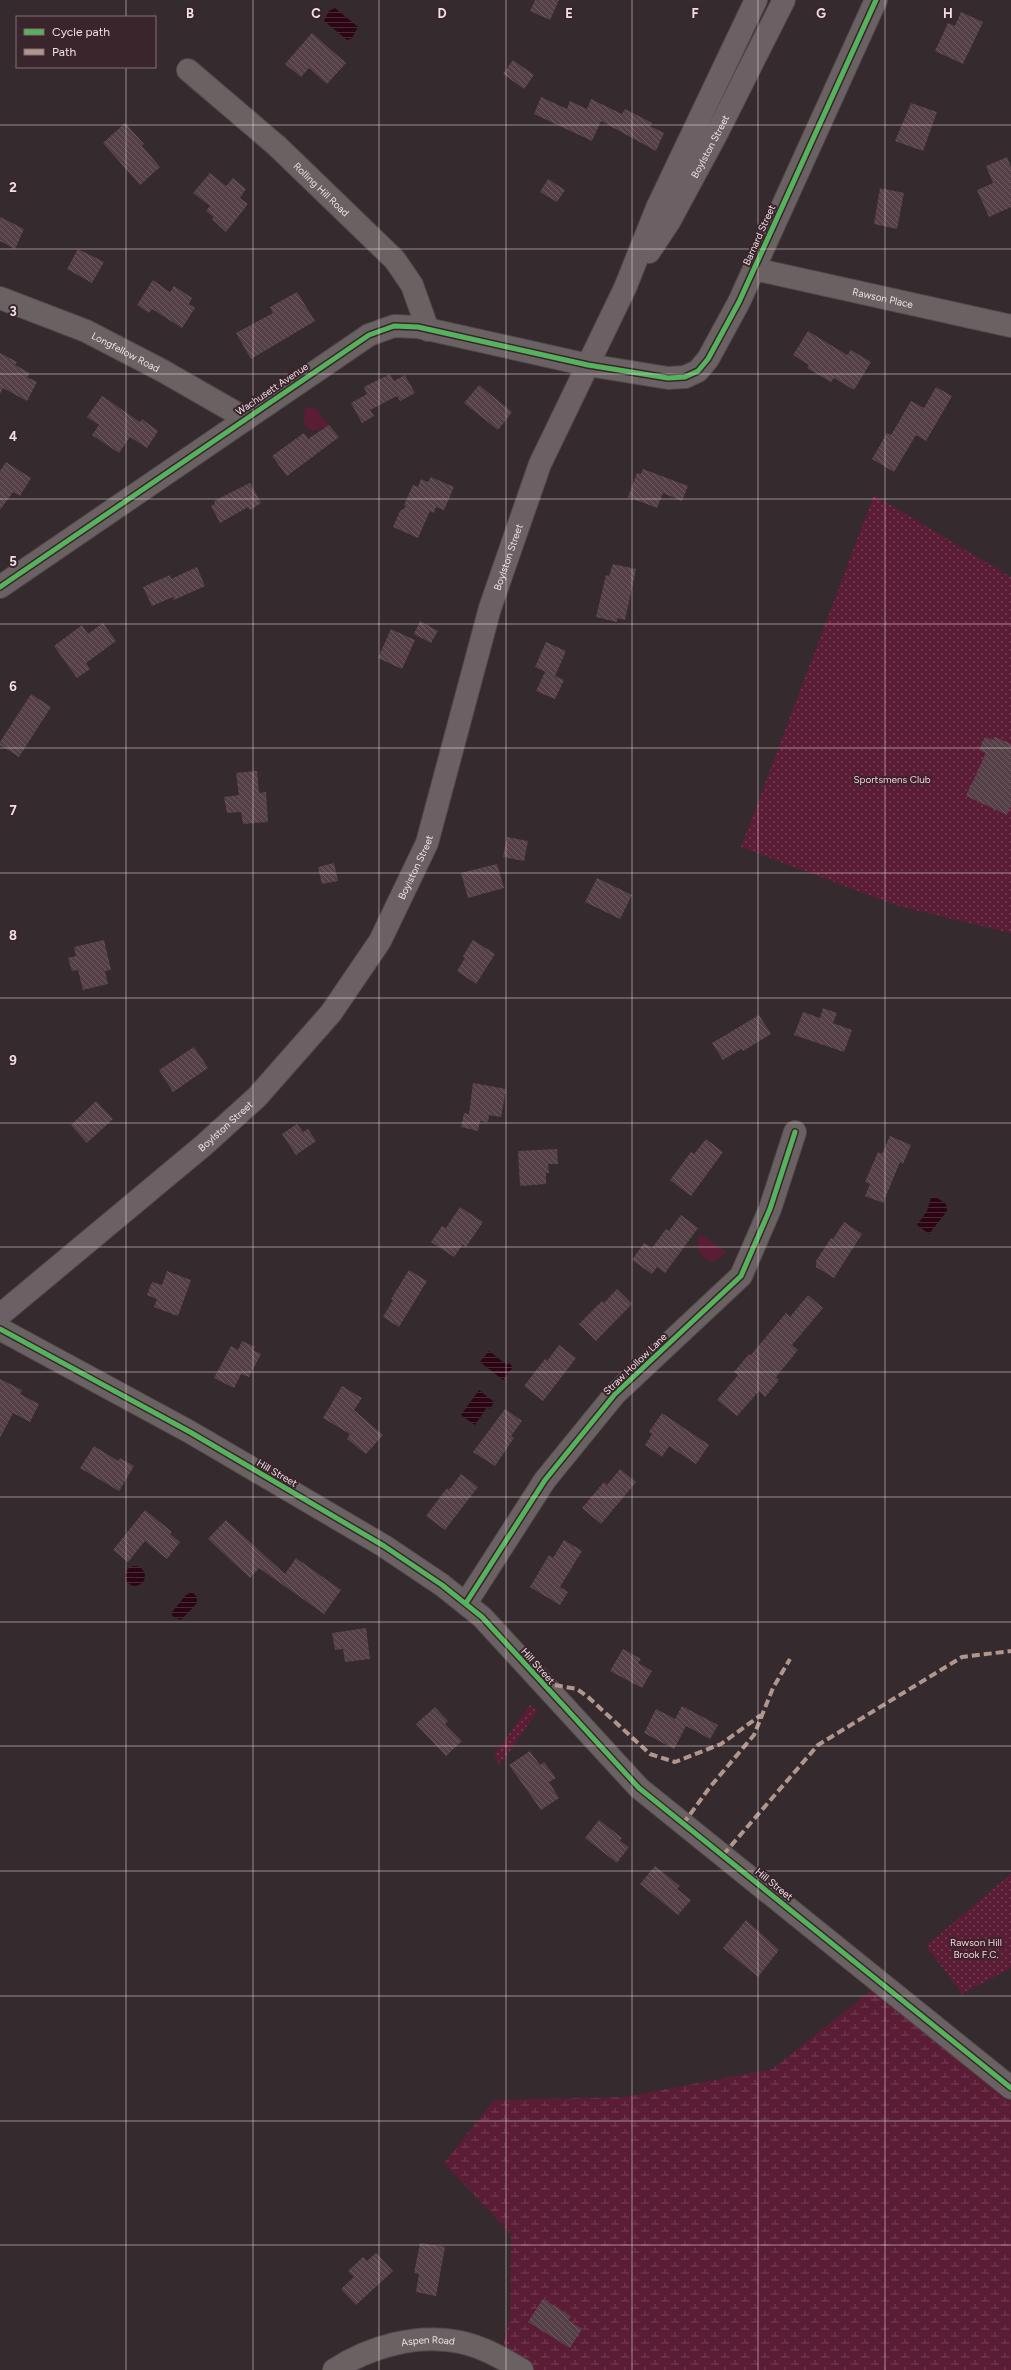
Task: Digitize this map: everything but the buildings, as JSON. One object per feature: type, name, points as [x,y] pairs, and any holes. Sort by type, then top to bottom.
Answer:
[{"type":"main road","name":"Boylston Street","points":[[0,1315],[204,1145],[257,1097],[331,1013],[373,952],[392,918],[427,843],[490,608],[517,525],[545,452],[625,288],[657,208],[756,0]]},
{"type":"main road","name":"Boylston Street","points":[[625,288],[673,216],[744,81],[784,0]]},
{"type":"street","name":"Barnard Street","points":[[588,364],[668,378],[685,377],[698,371],[718,344],[754,269],[876,0]]},
{"type":"street","name":"Rolling Hill Road","points":[[188,70],[277,146],[395,260],[412,285],[428,330]]},
{"type":"street","name":"Rawson Place","points":[[754,269],[1011,326]]},
{"type":"street","name":"Longfellow Road","points":[[0,298],[86,331],[163,371],[245,418]]},
{"type":"street","name":"Wachusett Avenue","points":[[0,587],[132,499],[245,418],[330,360],[380,330],[403,325],[588,364]]},
{"type":"street","name":"Straw Hollow Lane","points":[[466,1603],[545,1480],[612,1397],[741,1276],[770,1209],[795,1132]]},
{"type":"street","name":"Hill Street","points":[[0,1328],[190,1432],[340,1519],[384,1546],[466,1603],[505,1641],[585,1732],[639,1788],[1011,2088]]},
{"type":"street","name":"Aspen Road","points":[[334,2370],[354,2357],[380,2348],[393,2344],[422,2341],[460,2342],[492,2352],[522,2370]]},
{"type":"green space","points":[[306,407],[315,408],[329,425],[323,429],[317,430],[308,428],[305,425],[304,420]]},
{"type":"green space","name":"Sportsmens Club","points":[[874,495],[1011,577],[1011,933],[898,906],[741,847]]},
{"type":"green space","points":[[700,1234],[726,1252],[715,1261],[709,1261],[704,1258],[698,1248]]},
{"type":"green space","points":[[530,1705],[538,1710],[500,1765],[494,1755]]},
{"type":"green space","name":"Rawson Hill Brook F.C.","points":[[1011,1874],[1011,1968],[962,1994],[926,1946]]},
{"type":"green space","points":[[881,1983],[1011,2088],[1011,2370],[498,2370],[510,2316],[511,2234],[444,2163],[494,2100],[625,2097],[772,2069]]},
{"type":"shaded area","points":[[335,8],[358,27],[352,38],[347,40],[324,21],[329,11]]},
{"type":"shaded area","points":[[931,1197],[936,1197],[946,1204],[947,1211],[929,1234],[917,1225],[927,1211]]},
{"type":"shaded area","points":[[489,1351],[507,1365],[509,1363],[513,1367],[503,1380],[480,1362]]},
{"type":"shaded area","points":[[479,1390],[494,1402],[490,1409],[487,1407],[475,1425],[461,1415]]},
{"type":"shaded area","points":[[135,1566],[142,1569],[145,1576],[142,1583],[135,1586],[128,1583],[125,1576],[128,1569]]},
{"type":"shaded area","points":[[192,1592],[197,1597],[197,1603],[181,1620],[172,1616],[172,1612],[186,1595]]},
{"type":"marked path","points":[[723,1855],[818,1745],[962,1657],[1011,1651]]},
{"type":"marked path","points":[[683,1824],[710,1787],[754,1735],[773,1688],[790,1659]]},
{"type":"marked path","points":[[543,1683],[577,1689],[588,1697],[650,1754],[675,1762],[721,1744],[761,1715]]},
{"type":"cycle path","points":[[0,587],[369,335],[394,326],[418,327],[588,365],[668,378],[685,377],[698,371],[708,359],[739,302],[876,0]]},
{"type":"cycle path","points":[[466,1603],[545,1480],[615,1394],[741,1276],[770,1209],[795,1132]]},
{"type":"cycle path","points":[[0,1329],[190,1432],[384,1546],[442,1585],[482,1617],[639,1788],[1011,2088]]}]
